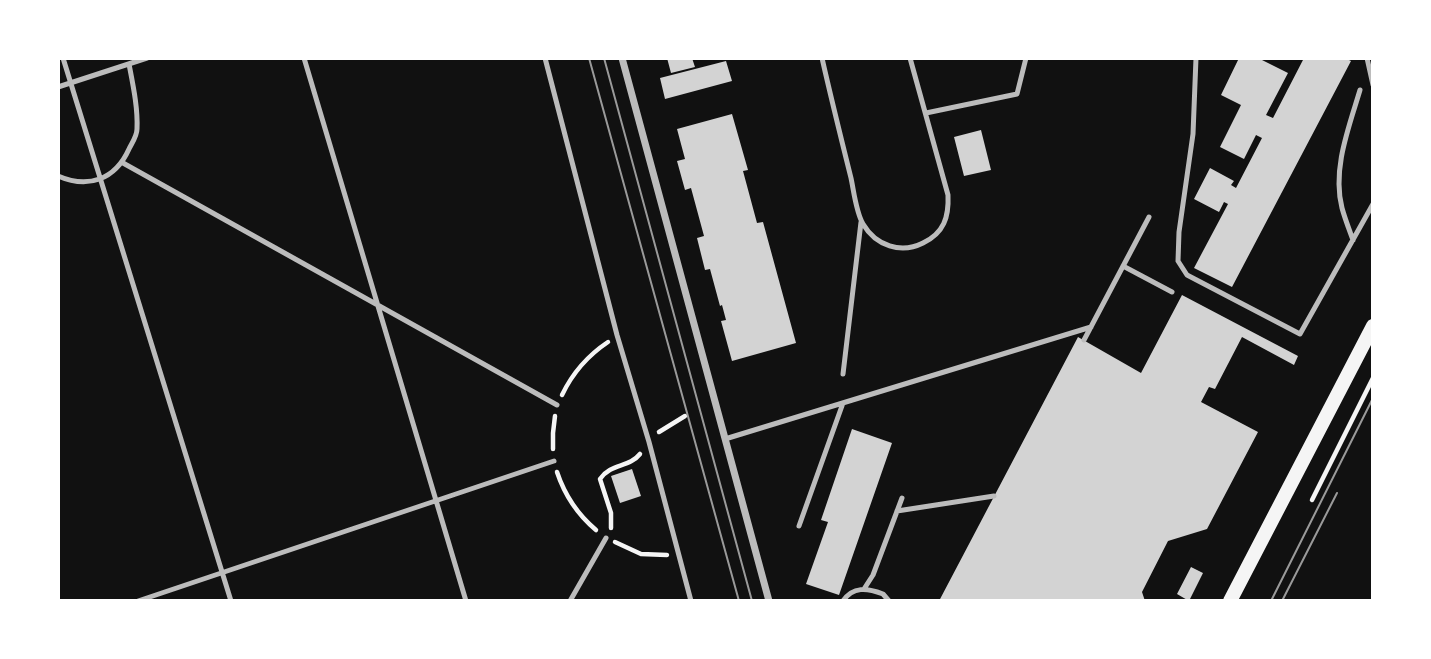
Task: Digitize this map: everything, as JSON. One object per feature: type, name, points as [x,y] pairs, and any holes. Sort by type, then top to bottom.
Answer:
[{"type":"main road","points":[[1230,601],[1373,326]]},
{"type":"street","points":[[622,58],[769,601]]},
{"type":"lane","points":[[63,58],[231,601]]},
{"type":"lane","points":[[58,87],[130,61],[147,58]]},
{"type":"lane","points":[[304,58],[466,601]]},
{"type":"lane","points":[[545,58],[617,335],[649,442],[691,601]]},
{"type":"lane","points":[[822,58],[862,222],[843,373]]},
{"type":"lane","points":[[862,222],[881,243],[899,249],[918,246],[932,239],[943,227],[948,212],[948,195],[910,58]]},
{"type":"lane","points":[[926,113],[1017,94],[1026,58]]},
{"type":"lane","points":[[1196,58],[1193,134],[1179,232],[1178,261],[1187,275],[1300,334],[1373,204]]},
{"type":"lane","points":[[1367,58],[1373,85]]},
{"type":"lane","points":[[58,176],[74,183],[101,180],[123,163],[137,132],[130,61]]},
{"type":"lane","points":[[1353,240],[1341,206],[1339,170],[1346,135],[1360,90]]},
{"type":"lane","points":[[123,163],[557,405]]},
{"type":"lane","points":[[1084,340],[1149,217]]},
{"type":"lane","points":[[1123,266],[1172,292]]},
{"type":"lane","points":[[725,439],[1091,327]]},
{"type":"lane","points":[[799,526],[843,403]]},
{"type":"lane","points":[[138,601],[554,461]]},
{"type":"lane","points":[[897,511],[994,496]]},
{"type":"lane","points":[[864,589],[873,575],[902,498]]},
{"type":"lane","points":[[570,601],[606,538]]},
{"type":"lane","points":[[843,601],[853,591],[864,589],[883,594],[888,601]]},
{"type":"path","points":[[617,335],[591,353],[571,377],[557,405],[552,433],[554,461],[564,491],[582,518],[606,538],[641,554],[680,556]]},
{"type":"path","points":[[1312,500],[1373,378]]},
{"type":"path","points":[[606,538],[611,529],[611,513],[600,479],[606,470],[636,459],[662,429],[685,416]]},
{"type":"building","points":[[667,58],[692,58],[695,67],[671,73]]},
{"type":"building","points":[[1239,58],[1258,58],[1288,73],[1266,115],[1273,118],[1304,58],[1345,58],[1351,61],[1232,287],[1194,268],[1228,204],[1224,202],[1219,212],[1194,199],[1210,168],[1234,181],[1231,185],[1236,188],[1262,138],[1256,135],[1244,159],[1220,147],[1241,105],[1221,95]]},
{"type":"building","points":[[726,61],[732,81],[665,99],[660,78]]},
{"type":"building","points":[[732,114],[748,170],[743,171],[757,223],[763,222],[796,343],[732,361],[721,321],[726,320],[722,305],[720,306],[710,269],[705,270],[697,238],[704,236],[691,188],[685,190],[677,161],[685,159],[677,129]]},
{"type":"building","points":[[981,130],[991,170],[964,176],[954,137]]},
{"type":"building","points":[[1182,295],[1298,356],[1294,365],[1242,337],[1215,389],[1209,387],[1201,402],[1258,432],[1207,529],[1168,541],[1142,592],[1145,601],[939,601],[1078,337],[1141,373]]},
{"type":"building","points":[[852,429],[892,443],[839,595],[806,584],[828,522],[821,520]]},
{"type":"building","points":[[632,469],[641,496],[620,503],[611,476]]},
{"type":"building","points":[[1191,567],[1203,573],[1189,601],[1177,594]]},
{"type":"tram line","points":[[589,58],[739,601]]},
{"type":"tram line","points":[[604,58],[752,601]]},
{"type":"tram line","points":[[1271,601],[1373,398]]},
{"type":"tram line","points":[[1282,601],[1337,493]]}]
